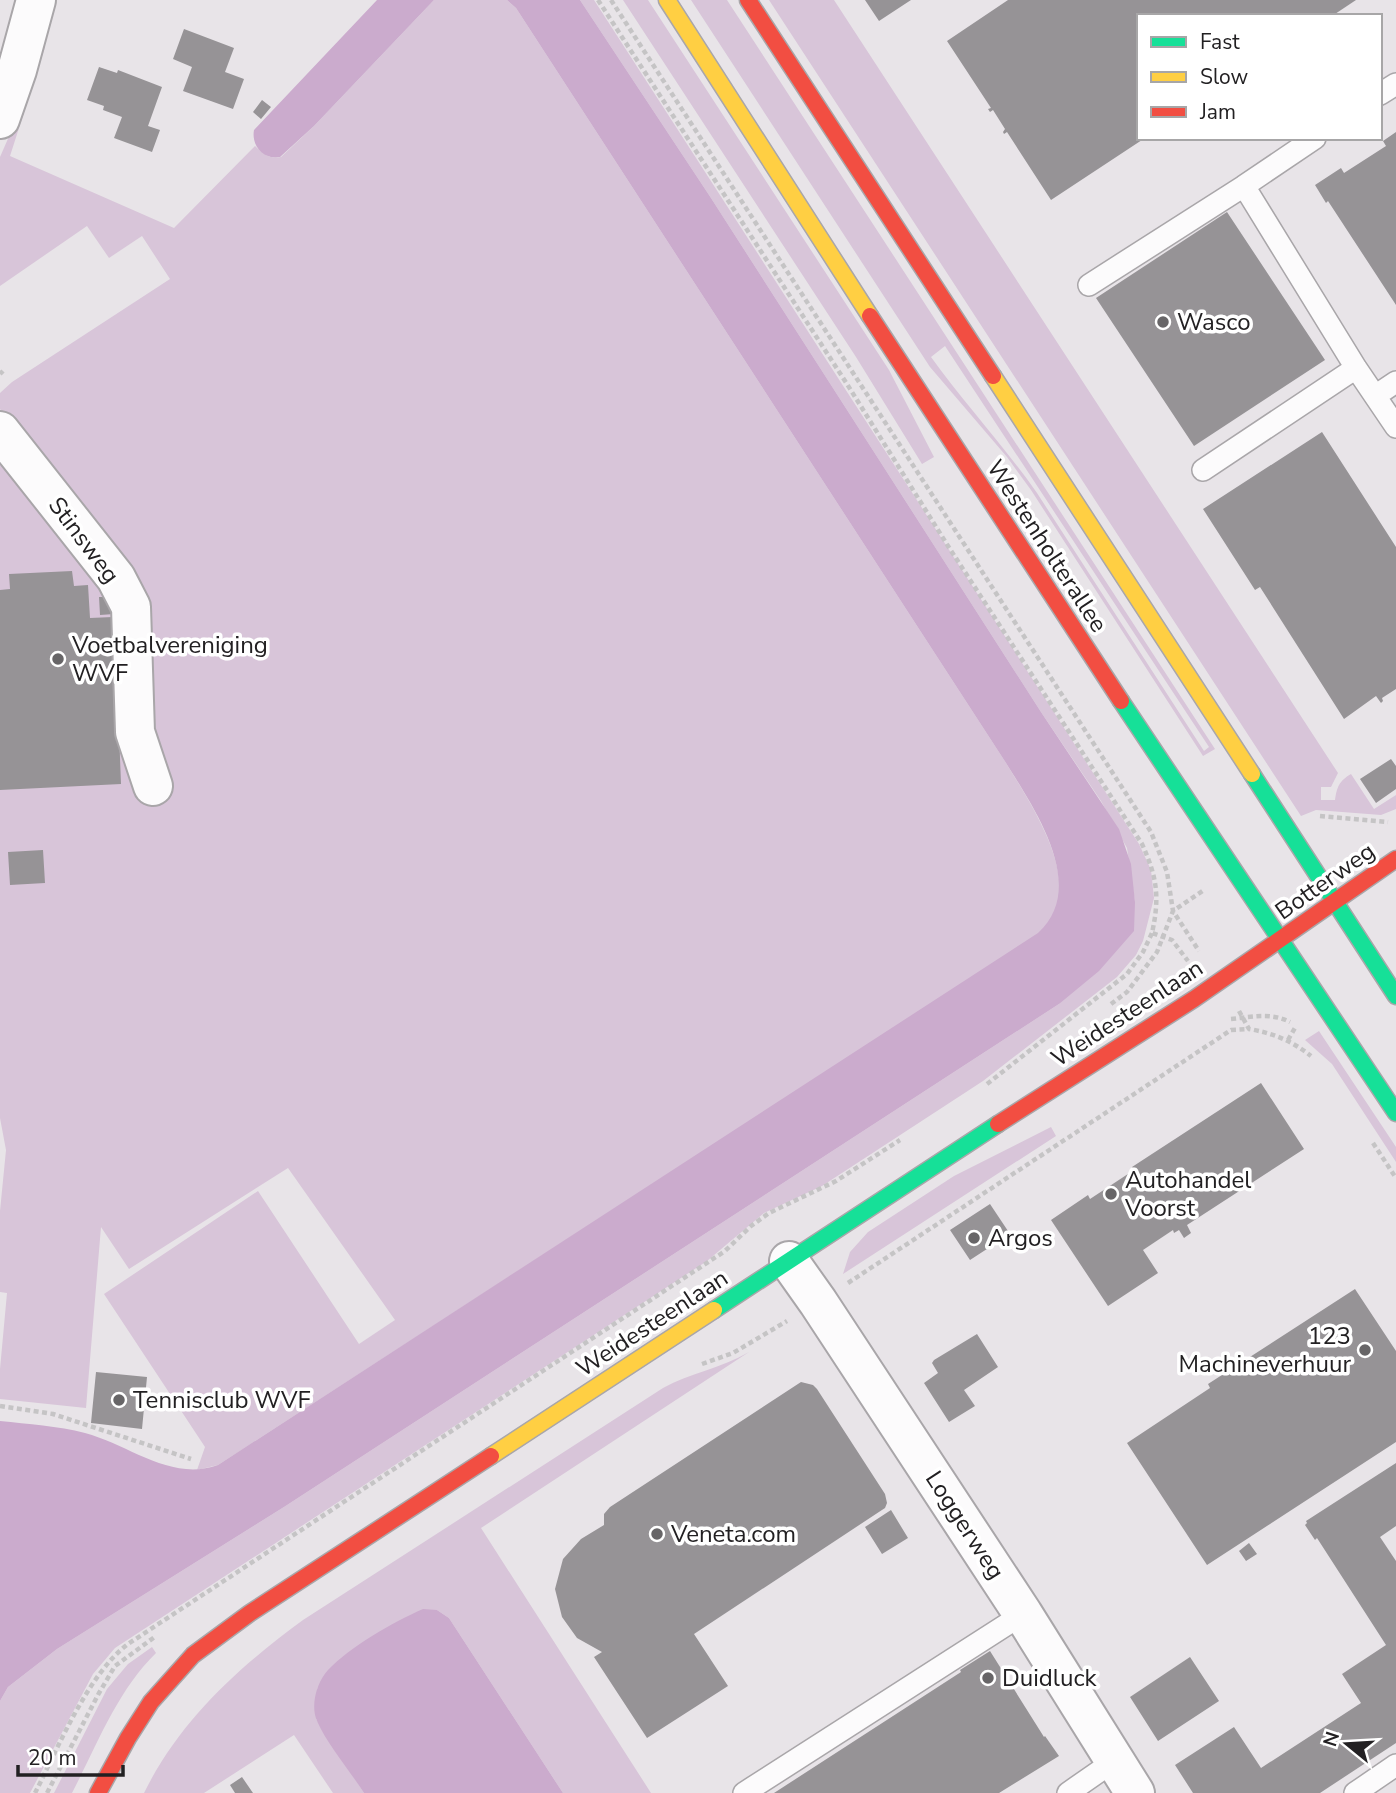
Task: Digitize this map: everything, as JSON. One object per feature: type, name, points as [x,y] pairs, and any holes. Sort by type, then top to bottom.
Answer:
[{"type":"main road","name":"Westenholterallee","points":[[667,0],[1038,576],[1396,1113]]},
{"type":"main road","name":"Westenholterallee","points":[[748,0],[1396,996]]},
{"type":"main road","name":"Botterweg","points":[[1279,939],[1396,859]]},
{"type":"main road","name":"Weidesteenlaan","points":[[98,1793],[141,1716],[168,1680],[193,1654],[250,1613],[1214,985],[1279,939]]},
{"type":"street","points":[[0,119],[36,0]]},
{"type":"street","name":"Stinsweg","points":[[0,431],[116,578],[131,607],[135,732],[153,786]]},
{"type":"street","name":"Loggerweg","points":[[789,1261],[1023,1614],[1135,1793]]},
{"type":"lane","points":[[1089,285],[1312,140]]},
{"type":"lane","points":[[1244,186],[1356,369],[1396,427]]},
{"type":"lane","points":[[1203,470],[1356,369]]},
{"type":"lane","points":[[1376,396],[1396,382]]},
{"type":"lane","points":[[744,1793],[1023,1614]]},
{"type":"lane","points":[[1068,1793],[1114,1761]]},
{"type":"lane","points":[[1355,1793],[1396,1765]]},
{"type":"path","points":[[598,0],[1142,844],[1154,869],[1157,888],[1157,910],[1152,933],[1172,940],[1214,985],[1249,1029]]},
{"type":"path","points":[[611,0],[1151,832],[1167,872],[1173,911],[1214,985],[1225,1019],[1259,1014],[1283,1018],[1305,1032],[1330,1015]]},
{"type":"path","points":[[698,1366],[733,1353],[818,1302],[1231,1030],[1249,1029],[1288,1040]]},
{"type":"path","points":[[0,1406],[53,1414],[191,1458]]},
{"type":"shaded area","points":[[377,0],[434,0],[314,126],[280,157],[269,156],[260,151],[254,130]]},
{"type":"shaded area","points":[[434,0],[507,0],[516,8],[1016,779],[1038,818],[1056,862],[1058,903],[1050,921],[1024,944],[218,1465],[197,1470],[205,1447],[104,1294],[258,1191],[359,1344],[395,1320],[288,1168],[129,1269],[101,1227],[86,1408],[0,1399],[7,1293],[0,1292],[0,1211],[6,1150],[0,1118],[0,465],[20,474],[27,445],[0,409],[0,393],[12,382],[170,279],[142,236],[109,258],[87,226],[0,286],[0,157],[14,125],[37,45],[45,47],[10,156],[174,228],[255,146],[270,157],[281,157]]},
{"type":"shaded area","points":[[507,0],[580,0],[1119,829],[1131,864],[1135,902],[1134,931],[1099,971],[1059,1004],[284,1507],[57,1649],[8,1687],[0,1701],[0,1421],[85,1433],[167,1466],[201,1469],[218,1465],[1038,933],[1052,914],[1058,893],[1058,871],[1052,848],[1030,802],[516,8]]},
{"type":"shaded area","points":[[580,0],[594,0],[1139,844],[1151,870],[1154,898],[1143,941],[1136,955],[1117,977],[983,1081],[822,1186],[764,1213],[707,1261],[115,1648],[93,1674],[30,1793],[0,1793],[0,1701],[8,1687],[57,1649],[284,1507],[1059,1004],[1135,902],[1127,848],[1101,801]]},
{"type":"shaded area","points":[[623,0],[648,0],[889,370],[934,457],[922,464],[856,357]]},
{"type":"shaded area","points":[[691,0],[727,0],[1215,749],[1203,756],[1031,490],[1007,457],[930,367]],"holes":[[[945,346],[1209,747],[1204,751],[1037,493],[931,357]]]},
{"type":"shaded area","points":[[769,0],[834,0],[1338,773],[1331,787],[1321,787],[1321,800],[1335,800],[1339,785],[1351,774],[1374,809],[1396,795],[1396,809],[1381,815],[1316,810],[1301,816]]},
{"type":"shaded area","points":[[1319,1031],[1396,1147],[1396,1162],[1332,1064],[1305,1040]]},
{"type":"shaded area","points":[[1051,1127],[1056,1136],[843,1274],[850,1252],[868,1232],[954,1176]]},
{"type":"shaded area","points":[[749,1352],[481,1528],[651,1793],[563,1793],[449,1618],[437,1610],[417,1612],[358,1647],[318,1687],[315,1699],[316,1719],[364,1793],[333,1793],[294,1735],[204,1793],[144,1793],[175,1742],[213,1697],[256,1657],[303,1620],[663,1388]]},
{"type":"shaded area","points":[[423,1609],[437,1610],[449,1618],[563,1793],[364,1793],[317,1721],[314,1708],[318,1687],[328,1670],[360,1644]]},
{"type":"shaded area","points":[[152,1647],[156,1653],[119,1701],[72,1793],[54,1793],[107,1689],[128,1664]]},
{"type":"building","points":[[865,0],[911,0],[879,21]]},
{"type":"building","points":[[1008,0],[1356,0],[1335,14],[1137,14],[1137,140],[1142,140],[1051,200],[1007,132],[1004,134],[1005,129],[993,110],[990,112],[988,109],[991,108],[947,41]]},
{"type":"building","points":[[184,29],[234,48],[225,72],[244,79],[233,109],[183,91],[192,67],[173,59]]},
{"type":"building","points":[[99,67],[117,73],[118,70],[162,87],[148,126],[160,130],[152,152],[114,138],[122,117],[87,100]]},
{"type":"building","points":[[262,100],[271,107],[261,119],[253,112]]},
{"type":"building","points":[[1396,132],[1396,305],[1315,185],[1341,168],[1344,173],[1386,146],[1383,141]]},
{"type":"building","points":[[1227,212],[1325,360],[1194,446],[1096,298]]},
{"type":"building","points":[[1322,432],[1396,547],[1396,689],[1382,698],[1381,703],[1376,696],[1344,719],[1260,587],[1255,590],[1203,509]]},
{"type":"building","name":"Voetbalvereniging WVF","points":[[72,571],[74,586],[88,585],[90,618],[113,617],[117,700],[114,700],[115,706],[118,705],[121,784],[0,790],[0,590],[10,589],[9,574]]},
{"type":"building","points":[[99,597],[113,597],[114,614],[100,615]]},
{"type":"building","points":[[1391,759],[1396,766],[1396,789],[1376,803],[1360,779]]},
{"type":"building","points":[[43,850],[45,883],[10,885],[8,852]]},
{"type":"building","points":[[1261,1083],[1304,1149],[1187,1225],[1191,1233],[1184,1238],[1179,1230],[1174,1233],[1173,1230],[1143,1250],[1158,1273],[1108,1306],[1051,1220],[1088,1195],[1090,1199],[1134,1170],[1132,1167]]},
{"type":"building","points":[[990,1204],[1010,1234],[970,1260],[950,1230]]},
{"type":"building","points":[[1355,1289],[1396,1351],[1396,1442],[1207,1565],[1127,1443],[1210,1388],[1208,1384]]},
{"type":"building","points":[[977,1334],[998,1367],[964,1390],[975,1406],[949,1422],[924,1383],[938,1373],[932,1363],[934,1360]]},
{"type":"building","points":[[96,1372],[147,1377],[142,1429],[91,1423]]},
{"type":"building","points":[[801,1382],[817,1389],[885,1494],[885,1508],[694,1634],[728,1686],[647,1738],[594,1657],[602,1652],[577,1638],[562,1617],[555,1589],[563,1559],[581,1539],[604,1525],[604,1514],[610,1507]]},
{"type":"building","points":[[1396,1463],[1396,1526],[1380,1537],[1396,1561],[1396,1743],[1320,1793],[1193,1793],[1175,1765],[1234,1727],[1261,1768],[1361,1703],[1342,1674],[1386,1645],[1317,1538],[1315,1540],[1305,1525],[1306,1521]]},
{"type":"building","points":[[891,1510],[908,1538],[882,1554],[865,1527]]},
{"type":"building","points":[[1249,1543],[1257,1554],[1246,1561],[1239,1551]]},
{"type":"building","points":[[990,1651],[1044,1737],[1059,1756],[999,1793],[774,1793],[961,1672],[960,1670]]},
{"type":"building","points":[[1190,1657],[1219,1701],[1158,1741],[1130,1697]]},
{"type":"building","points":[[242,1777],[253,1793],[235,1793],[230,1785]]},
{"type":"traffic: fast","points":[[1121,701],[1396,1113]]},
{"type":"traffic: fast","points":[[1252,774],[1396,996]]},
{"type":"traffic: fast","points":[[714,1310],[998,1124]]},
{"type":"traffic: slow","points":[[667,0],[870,316]]},
{"type":"traffic: slow","points":[[993,376],[1252,774]]},
{"type":"traffic: slow","points":[[491,1456],[714,1310]]},
{"type":"traffic: jam","points":[[748,0],[993,376]]},
{"type":"traffic: jam","points":[[870,316],[1121,701]]},
{"type":"traffic: jam","points":[[998,1124],[1194,999],[1396,859]]},
{"type":"traffic: jam","points":[[98,1793],[151,1702],[193,1655],[250,1613],[491,1456]]},
{"type":"place","name":"Wasco","points":[[1163,322]]},
{"type":"place","name":"Voetbalvereniging WVF","points":[[58,659]]},
{"type":"place","name":"Autohandel Voorst","points":[[1111,1194]]},
{"type":"place","name":"Argos","points":[[974,1238]]},
{"type":"place","name":"123 Machineverhuur","points":[[1365,1350]]},
{"type":"place","name":"Tennisclub WVF","points":[[119,1400]]},
{"type":"place","name":"Veneta.com","points":[[657,1534]]},
{"type":"place","name":"Duidluck","points":[[988,1678]]}]
